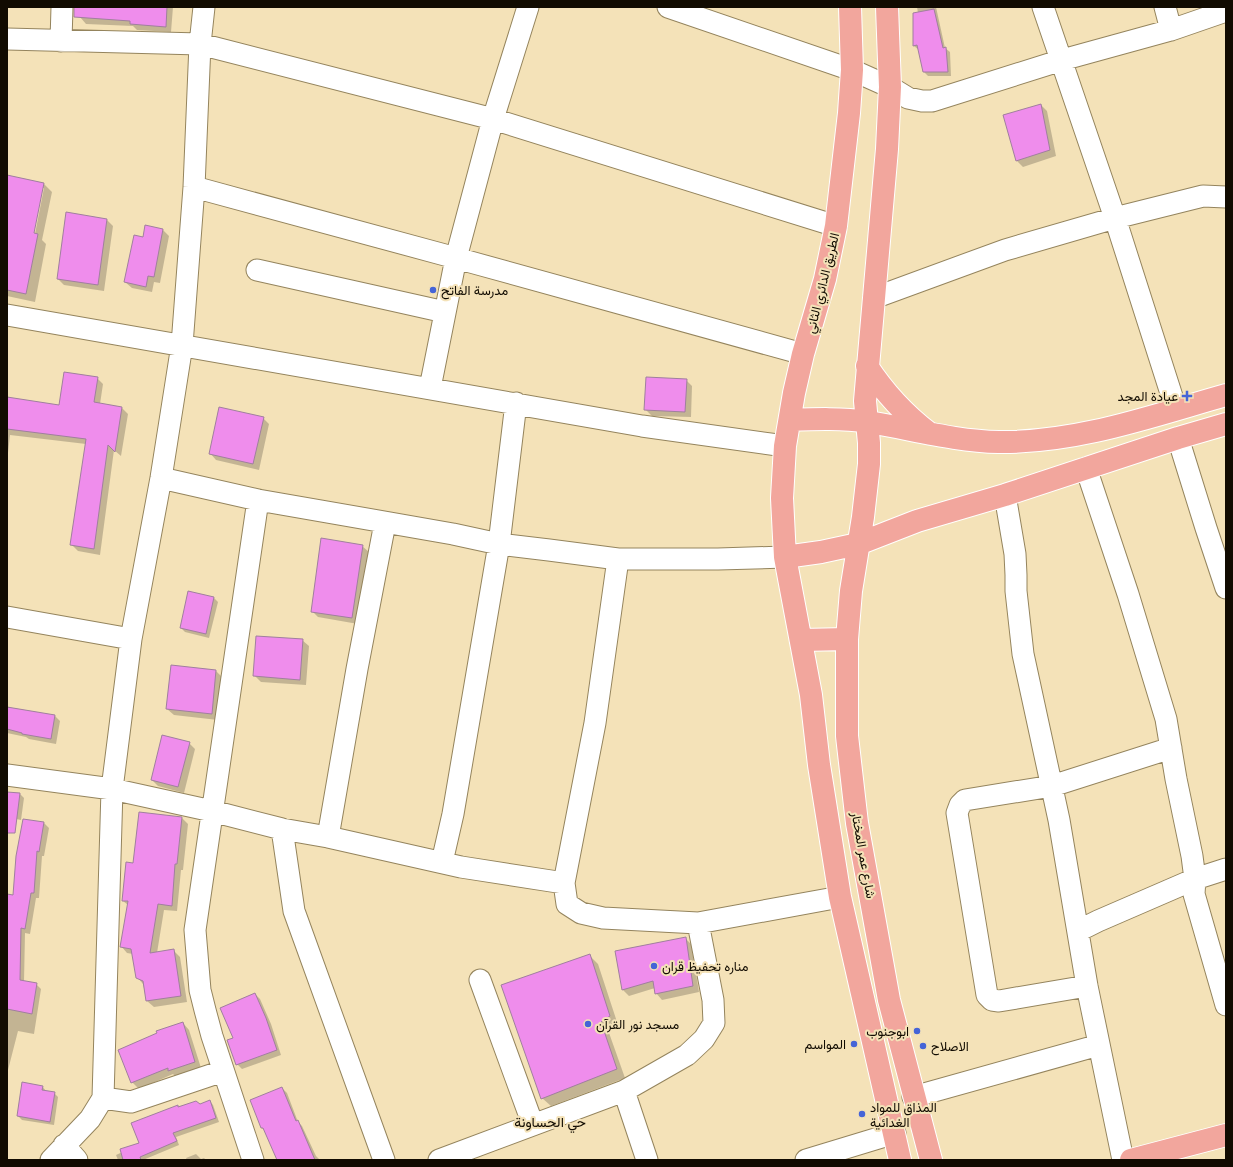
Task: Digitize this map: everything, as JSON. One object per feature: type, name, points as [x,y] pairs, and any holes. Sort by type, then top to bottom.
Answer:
[{"type":"main road","name":"الطريق الدائري الثاني","points":[[785,557],[782,498],[785,446],[794,392],[803,354],[825,279],[836,226],[849,113],[852,70],[850,7]]},
{"type":"main road","points":[[858,544],[864,517],[869,464],[865,401],[867,366],[887,149],[890,87],[887,7]]},
{"type":"main road","points":[[867,366],[898,406],[917,424],[932,435]]},
{"type":"main road","points":[[790,420],[828,419],[867,422],[965,440],[999,442],[1053,439],[1099,431],[1226,395]]},
{"type":"main road","points":[[900,1160],[895,1132],[840,897],[819,765],[811,695],[802,640],[785,557],[821,552],[858,544],[917,520],[1005,495],[1178,438],[1226,424]]},
{"type":"main road","name":"شارع عمر المختار","points":[[858,544],[851,591],[847,639],[847,736],[857,823],[889,1000],[914,1097],[933,1158]]},
{"type":"main road","points":[[802,640],[847,639]]},
{"type":"main road","points":[[1131,1160],[1226,1134]]},
{"type":"street","points":[[61,41],[62,7]]},
{"type":"street","points":[[64,1155],[103,1098],[112,789],[131,639],[161,478],[182,345],[194,187],[200,44],[204,7]]},
{"type":"street","points":[[430,388],[456,258],[493,119],[528,7]]},
{"type":"street","points":[[668,7],[719,16],[852,70],[890,87],[908,98],[922,101],[932,101],[1062,60],[1171,30],[1226,11]]},
{"type":"street","points":[[1043,7],[1115,218],[1176,409]]},
{"type":"street","points":[[1164,7],[1171,30]]},
{"type":"street","points":[[7,39],[200,44],[493,119],[836,226]]},
{"type":"street","points":[[194,187],[803,354]]},
{"type":"street","points":[[874,298],[1005,250],[1115,218],[1203,196],[1226,197]]},
{"type":"street","points":[[257,270],[446,312]]},
{"type":"street","points":[[7,315],[642,426],[785,446]]},
{"type":"street","points":[[442,862],[453,814],[499,544],[516,403]]},
{"type":"street","points":[[1178,438],[1221,555],[1226,588]]},
{"type":"street","points":[[1086,468],[1128,594],[1166,719],[1181,807],[1192,856],[1195,879],[1194,894],[1226,1005]]},
{"type":"street","points":[[161,478],[258,500],[452,534],[499,544],[618,558],[718,559],[785,557]]},
{"type":"street","points":[[1005,495],[1015,554],[1016,591],[1023,654],[1059,820],[1087,986],[1124,1160]]},
{"type":"street","points":[[253,1160],[212,1036],[200,990],[195,930],[258,500]]},
{"type":"street","points":[[328,837],[384,523]]},
{"type":"street","points":[[618,558],[595,723],[564,883],[567,904],[581,913],[603,918],[698,923],[840,897]]},
{"type":"street","points":[[7,617],[131,639]]},
{"type":"street","points":[[1087,986],[999,1001],[992,1000],[987,995],[957,813],[960,805],[965,800],[1052,786],[1171,748]]},
{"type":"street","points":[[7,774],[112,789],[212,811],[282,829],[328,837],[442,862],[564,883]]},
{"type":"street","points":[[282,829],[294,911],[384,1160]]},
{"type":"street","points":[[1078,931],[1195,879],[1226,869]]},
{"type":"street","points":[[439,1160],[624,1092],[687,1055],[704,1039],[714,1023],[713,1000],[698,923]]},
{"type":"street","points":[[480,980],[533,1125]]},
{"type":"street","points":[[914,1097],[1099,1045]]},
{"type":"street","points":[[103,1098],[131,1102],[223,1071]]},
{"type":"street","points":[[624,1092],[647,1160]]},
{"type":"street","points":[[806,1160],[895,1132]]},
{"type":"building","points":[[74,7],[167,7],[166,27],[130,24],[130,21],[74,17]]},
{"type":"building","points":[[934,9],[943,48],[946,47],[948,72],[923,72],[917,45],[913,46],[913,13]]},
{"type":"building","points":[[1041,104],[1050,150],[1016,161],[1003,115]]},
{"type":"building","points":[[7,175],[44,183],[34,233],[38,234],[26,294],[7,290]]},
{"type":"building","points":[[66,212],[107,219],[98,285],[57,279]]},
{"type":"building","points":[[145,225],[163,229],[154,277],[148,276],[146,287],[124,282],[134,235],[143,237]]},
{"type":"building","points":[[64,372],[98,377],[94,402],[122,407],[115,452],[108,445],[94,549],[70,545],[86,439],[7,429],[7,397],[59,405]]},
{"type":"building","points":[[646,377],[687,379],[685,412],[644,410]]},
{"type":"building","points":[[219,407],[264,417],[253,464],[209,454]]},
{"type":"building","points":[[321,538],[363,545],[352,618],[311,612]]},
{"type":"building","points":[[188,591],[214,597],[206,634],[180,628]]},
{"type":"building","points":[[256,636],[303,639],[300,680],[253,676]]},
{"type":"building","points":[[171,665],[216,670],[212,714],[166,709]]},
{"type":"building","points":[[7,707],[55,715],[51,739],[22,734],[7,729]]},
{"type":"building","points":[[162,735],[190,742],[178,787],[151,780]]},
{"type":"building","points":[[7,792],[20,793],[15,833],[7,833]]},
{"type":"building","points":[[139,812],[182,817],[177,864],[175,864],[172,906],[158,904],[150,953],[174,949],[181,996],[146,1001],[143,981],[136,978],[131,949],[120,947],[128,901],[122,901],[126,862],[133,863]]},
{"type":"building","points":[[23,819],[44,822],[39,852],[37,851],[34,893],[31,893],[25,929],[21,928],[20,980],[37,983],[32,1014],[7,1009],[7,894],[13,895],[16,856]]},
{"type":"building","name":"مناره تحفيظ قران","points":[[686,937],[693,986],[655,994],[653,981],[622,990],[615,951]]},
{"type":"building","points":[[590,954],[610,1016],[601,1022],[617,1069],[541,1099],[501,985]]},
{"type":"building","points":[[255,993],[266,1018],[277,1050],[236,1065],[227,1040],[233,1038],[220,1008]]},
{"type":"building","points":[[183,1022],[195,1062],[168,1071],[168,1068],[131,1083],[118,1050],[157,1033],[156,1031]]},
{"type":"building","points":[[22,1082],[43,1086],[42,1090],[55,1092],[50,1122],[17,1116]]},
{"type":"building","points":[[282,1087],[296,1121],[298,1120],[315,1160],[277,1160],[263,1128],[261,1128],[250,1100]]},
{"type":"building","points":[[210,1100],[216,1118],[173,1133],[177,1141],[140,1157],[141,1160],[123,1160],[120,1149],[139,1143],[131,1123],[178,1105],[178,1107],[196,1101],[200,1104]]},
{"type":"place","name":"مدرسة الفاتح","points":[[433,290]]},
{"type":"place","name":"عيادة المجد","points":[[1187,396]]},
{"type":"place","name":"مناره تحفيظ قران","points":[[654,966]]},
{"type":"place","name":"مسجد نور القرآن","points":[[588,1024]]},
{"type":"place","name":"ابوجنوب","points":[[917,1031]]},
{"type":"place","name":"المواسم","points":[[854,1044]]},
{"type":"place","name":"الاصلاح","points":[[923,1046]]},
{"type":"place","name":"المذاق للمواد الغدائية","points":[[862,1114]]},
{"type":"district","name":"حي الحساونة","points":[[550,1122]]}]
